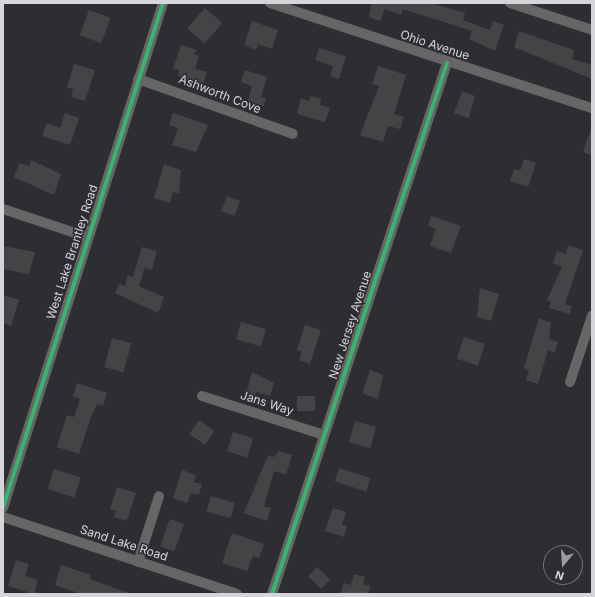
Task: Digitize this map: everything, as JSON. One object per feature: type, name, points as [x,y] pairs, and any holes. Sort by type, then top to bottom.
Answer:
[{"type":"street","name":"West Lake Brantley Road","points":[[3,508],[87,236],[163,3]]},
{"type":"street","name":"Ohio Avenue","points":[[270,3],[447,63],[592,108]]},
{"type":"street","points":[[510,3],[592,30]]},
{"type":"street","name":"New Jersey Avenue","points":[[272,594],[447,63]]},
{"type":"street","name":"Ashworth Cove","points":[[138,78],[293,134]]},
{"type":"street","points":[[3,209],[87,236]]},
{"type":"street","points":[[570,382],[592,316]]},
{"type":"street","name":"Jans Way","points":[[202,396],[324,435]]},
{"type":"street","points":[[138,562],[159,496]]},
{"type":"street","name":"Sand Lake Road","points":[[3,517],[237,594]]},
{"type":"building","points":[[372,3],[431,3],[465,13],[463,20],[490,30],[493,21],[504,25],[495,51],[469,39],[472,31],[403,9],[401,15],[385,9],[380,21],[369,17]]},
{"type":"building","points":[[205,8],[222,23],[205,43],[187,28]]},
{"type":"building","points":[[89,10],[111,18],[101,43],[80,35]]},
{"type":"building","points":[[252,21],[278,30],[272,49],[258,44],[256,50],[244,45]]},
{"type":"building","points":[[519,31],[574,50],[572,59],[592,65],[592,79],[514,47]]},
{"type":"building","points":[[181,45],[197,50],[193,54],[199,56],[195,69],[207,72],[203,84],[178,76],[179,70],[173,69]]},
{"type":"building","points":[[319,48],[346,56],[339,79],[330,76],[333,66],[315,60]]},
{"type":"building","points":[[74,64],[95,70],[85,101],[71,97],[73,89],[67,87]]},
{"type":"building","points":[[378,66],[406,75],[394,114],[404,117],[400,129],[388,126],[383,142],[360,135],[379,86],[372,84]]},
{"type":"building","points":[[245,70],[267,77],[261,97],[266,98],[264,106],[248,101],[252,86],[241,82]]},
{"type":"building","points":[[462,91],[475,96],[469,118],[454,113]]},
{"type":"building","points":[[311,96],[321,99],[320,105],[330,108],[325,122],[297,114],[301,98],[309,101]]},
{"type":"building","points":[[65,113],[79,118],[70,145],[42,136],[47,123],[60,128]]},
{"type":"building","points":[[173,113],[208,125],[196,152],[172,145],[178,128],[169,125]]},
{"type":"building","points":[[592,129],[592,156],[583,152]]},
{"type":"building","points":[[524,159],[536,163],[528,187],[510,181],[514,169],[520,171]]},
{"type":"building","points":[[31,160],[61,174],[54,195],[14,177],[19,163],[29,166]]},
{"type":"building","points":[[164,164],[181,170],[179,194],[173,192],[170,203],[154,198]]},
{"type":"building","points":[[227,196],[240,201],[234,216],[221,211]]},
{"type":"building","points":[[431,216],[461,226],[451,253],[430,246],[436,229],[428,226]]},
{"type":"building","points":[[568,245],[583,250],[565,304],[572,306],[570,314],[549,308],[551,302],[547,300],[562,266],[553,263],[557,251],[566,254]]},
{"type":"building","points":[[3,246],[35,252],[29,274],[3,269]]},
{"type":"building","points":[[142,247],[157,251],[152,270],[145,268],[139,286],[164,297],[158,313],[115,293],[119,284],[125,286],[128,275],[133,277]]},
{"type":"building","points":[[480,288],[499,294],[491,321],[477,317]]},
{"type":"building","points":[[3,295],[19,300],[11,326],[3,323]]},
{"type":"building","points":[[539,318],[551,323],[549,339],[558,342],[554,353],[548,350],[538,384],[526,380],[529,370],[524,368]]},
{"type":"building","points":[[241,322],[266,329],[261,346],[236,339]]},
{"type":"building","points":[[305,325],[321,330],[310,364],[299,360],[302,352],[297,350]]},
{"type":"building","points":[[464,337],[485,344],[478,366],[457,359]]},
{"type":"building","points":[[112,338],[131,343],[124,372],[104,367]]},
{"type":"building","points":[[370,370],[383,375],[378,399],[362,393]]},
{"type":"building","points":[[252,372],[274,383],[270,396],[256,392],[254,400],[245,397]]},
{"type":"building","points":[[77,383],[107,393],[103,406],[97,404],[91,417],[79,454],[57,447],[67,415],[74,417],[80,399],[73,396]]},
{"type":"building","points":[[297,396],[315,396],[315,411],[297,411]]},
{"type":"building","points":[[199,420],[215,431],[205,445],[189,434]]},
{"type":"building","points":[[355,421],[376,427],[370,448],[349,442]]},
{"type":"building","points":[[233,432],[253,438],[247,457],[227,451]]},
{"type":"building","points":[[278,451],[292,455],[286,475],[274,471],[264,506],[271,508],[267,521],[244,513],[268,455],[275,457]]},
{"type":"building","points":[[339,468],[370,478],[366,492],[335,481]]},
{"type":"building","points":[[54,469],[81,478],[74,498],[48,489]]},
{"type":"building","points":[[182,470],[196,475],[194,482],[202,484],[199,495],[191,493],[187,503],[173,498]]},
{"type":"building","points":[[117,487],[136,493],[127,521],[114,517],[116,511],[110,509]]},
{"type":"building","points":[[211,496],[235,503],[231,518],[207,511]]},
{"type":"building","points":[[333,508],[346,512],[342,525],[347,526],[344,537],[325,531]]},
{"type":"building","points":[[170,519],[184,524],[174,551],[160,546]]},
{"type":"building","points":[[232,533],[264,544],[259,558],[253,556],[247,571],[222,563]]},
{"type":"building","points":[[16,560],[29,564],[25,576],[38,580],[34,594],[8,586]]},
{"type":"building","points":[[61,565],[91,575],[90,579],[131,594],[81,594],[55,585]]},
{"type":"building","points":[[317,567],[330,579],[321,589],[308,577]]},
{"type":"building","points":[[354,574],[365,577],[363,584],[371,586],[368,594],[340,594],[344,583],[351,585]]},
{"type":"cycle path","points":[[3,508],[163,3]]},
{"type":"cycle path","points":[[272,594],[447,63]]}]
